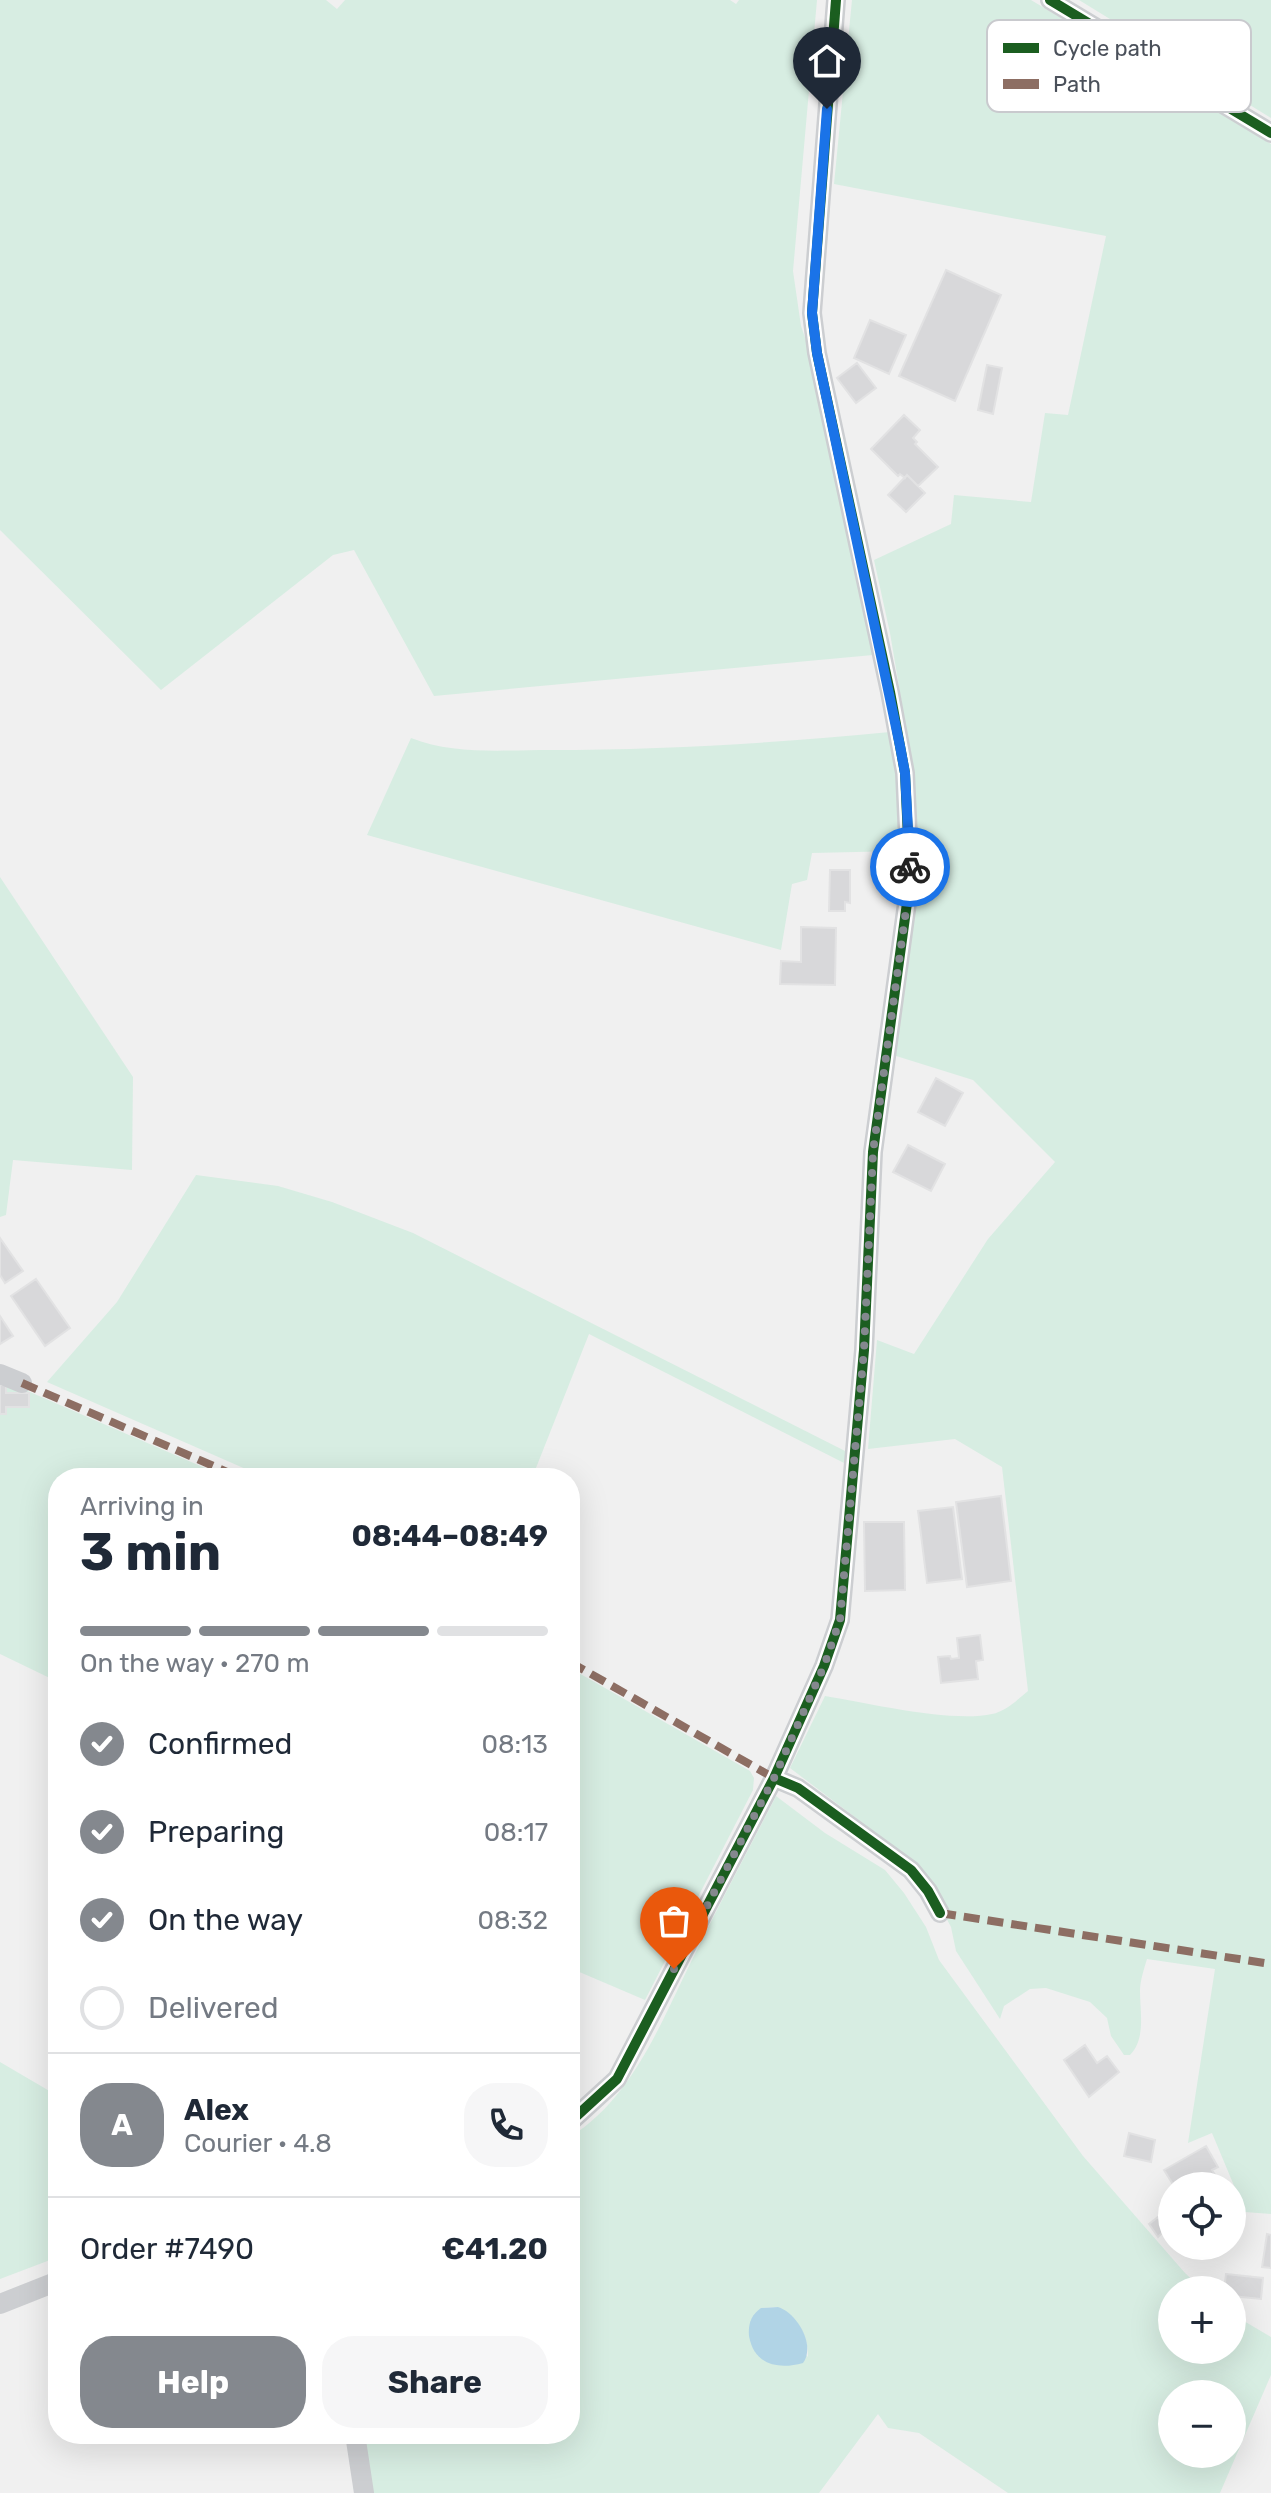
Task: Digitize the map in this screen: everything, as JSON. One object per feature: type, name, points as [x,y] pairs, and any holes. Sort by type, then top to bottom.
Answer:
[{"type":"street","points":[[580,2113],[617,2079],[774,1778],[824,1666],[840,1620],[864,1350],[873,1152],[910,881],[905,773],[817,353],[812,313],[836,0]]},
{"type":"street","points":[[1050,0],[1083,20]]},
{"type":"street","points":[[1236,112],[1271,133]]},
{"type":"street","points":[[0,1374],[22,1383]]},
{"type":"street","points":[[774,1778],[798,1788],[920,1877],[940,1913]]},
{"type":"street","points":[[0,2304],[48,2285]]},
{"type":"street","points":[[357,2444],[364,2493]]},
{"type":"green space","points":[[0,0],[326,0],[337,9],[345,0],[730,0],[736,4],[739,0],[817,0],[793,271],[801,326],[815,367],[873,655],[434,696],[354,550],[333,555],[161,690],[0,530]]},
{"type":"green space","points":[[852,0],[1031,0],[1064,20],[987,20],[987,112],[1218,112],[1271,144],[1271,2214],[1246,2212],[1246,2172],[1228,2172],[1212,2133],[1188,2143],[1215,1969],[1147,1959],[1140,1987],[1140,2033],[1130,2055],[1124,2055],[1111,2036],[1107,2018],[1090,2002],[1046,1988],[1030,1989],[1004,2006],[1000,2019],[956,1951],[951,1927],[918,1865],[790,1768],[825,1696],[910,1711],[975,1716],[1002,1710],[1028,1691],[1002,1467],[955,1439],[868,1449],[877,1340],[914,1354],[988,1239],[1055,1162],[973,1080],[893,1055],[905,722],[874,560],[951,524],[954,495],[1031,502],[1045,413],[1068,415],[1106,236],[834,184]]},
{"type":"green space","points":[[1079,0],[1271,0],[1271,118],[1251,106],[1251,20],[1112,20]]},
{"type":"green space","points":[[890,732],[898,784],[900,851],[812,853],[807,880],[792,884],[781,950],[367,835],[411,738],[461,749],[592,750],[720,745]]},
{"type":"green space","points":[[0,877],[133,1077],[132,1170],[13,1160],[6,1215],[0,1217]]},
{"type":"green space","points":[[196,1175],[278,1186],[332,1202],[413,1233],[849,1453],[848,1465],[589,1334],[536,1468],[243,1468],[47,1382],[117,1302]]},
{"type":"green space","points":[[0,1379],[205,1468],[48,1468],[48,1677],[0,1654]]},
{"type":"green space","points":[[580,1674],[750,1771],[754,1778],[753,1790],[645,2000],[580,1972]]},
{"type":"green space","points":[[776,1796],[825,1833],[885,1870],[926,1927],[939,1960],[1083,2156],[1158,2242],[1158,2260],[1174,2260],[1188,2276],[1158,2276],[1158,2364],[1246,2364],[1246,2322],[1271,2337],[1271,2375],[1246,2433],[1246,2380],[1158,2380],[1158,2468],[1231,2468],[1220,2493],[1008,2493],[919,2433],[888,2428],[878,2414],[819,2493],[372,2493],[365,2444],[580,2444],[580,2130],[593,2120],[631,2077]],"holes":[[[778,2307],[800,2327],[806,2340],[808,2357],[761,2308]]]},
{"type":"green space","points":[[0,2062],[48,2090],[48,2261],[0,2279]]},
{"type":"water","points":[[778,2307],[792,2316],[802,2330],[807,2348],[803,2363],[785,2366],[768,2363],[752,2346],[749,2332],[753,2317],[761,2308]]},
{"type":"building","points":[[946,270],[1001,295],[955,401],[899,376]]},
{"type":"building","points":[[870,320],[906,335],[889,374],[854,358]]},
{"type":"building","points":[[857,363],[876,388],[856,403],[837,378]]},
{"type":"building","points":[[987,365],[1002,368],[993,414],[978,410]]},
{"type":"building","points":[[904,415],[920,430],[913,438],[917,442],[915,444],[938,467],[918,486],[907,475],[905,478],[900,474],[898,476],[871,449]]},
{"type":"building","points":[[907,475],[925,493],[906,512],[888,495]]},
{"type":"building","points":[[830,870],[850,870],[850,903],[845,902],[845,911],[829,911]]},
{"type":"building","points":[[801,927],[836,928],[835,985],[780,984],[781,961],[801,962]]},
{"type":"building","points":[[936,1078],[963,1093],[945,1126],[918,1112]]},
{"type":"building","points":[[908,1145],[945,1164],[931,1191],[893,1172]]},
{"type":"building","points":[[0,1238],[23,1271],[5,1283],[0,1275]]},
{"type":"building","points":[[36,1279],[70,1328],[45,1346],[11,1296]]},
{"type":"building","points":[[0,1316],[13,1336],[0,1344]]},
{"type":"building","points":[[0,1385],[6,1385],[6,1393],[29,1393],[29,1407],[6,1407],[6,1414],[0,1414]]},
{"type":"building","points":[[1001,1496],[1011,1581],[967,1587],[956,1502]]},
{"type":"building","points":[[953,1507],[962,1579],[927,1583],[918,1511]]},
{"type":"building","points":[[864,1522],[904,1522],[905,1590],[865,1591]]},
{"type":"building","points":[[980,1635],[983,1660],[976,1661],[978,1679],[941,1683],[938,1657],[959,1658],[957,1638]]},
{"type":"building","points":[[1085,2045],[1097,2063],[1107,2056],[1119,2072],[1089,2097],[1064,2060]]},
{"type":"building","points":[[1129,2133],[1155,2140],[1151,2162],[1124,2156]]},
{"type":"building","points":[[1206,2146],[1218,2167],[1213,2172],[1164,2170]]},
{"type":"building","points":[[1158,2217],[1158,2237],[1149,2224]]},
{"type":"building","points":[[1267,2234],[1271,2235],[1271,2268],[1262,2267]]},
{"type":"building","points":[[1246,2276],[1263,2278],[1261,2299],[1246,2297]]},
{"type":"marked path","points":[[22,1383],[218,1468]]},
{"type":"marked path","points":[[580,1668],[774,1778]]},
{"type":"marked path","points":[[940,1913],[1271,1964]]},
{"type":"cycle path","points":[[580,2113],[617,2079],[774,1778],[824,1666],[840,1620],[864,1350],[873,1152],[910,881],[905,773],[817,353],[812,313],[836,0]]},
{"type":"cycle path","points":[[1050,0],[1083,20]]},
{"type":"cycle path","points":[[1236,112],[1271,133]]},
{"type":"cycle path","points":[[774,1778],[798,1788],[911,1870],[940,1913]]},
{"type":"way so far","points":[[674,1969],[774,1778],[824,1666],[840,1620],[864,1350],[873,1152],[910,867]]},
{"type":"route","points":[[827,109],[812,313],[817,353],[905,773],[910,867]]}]
